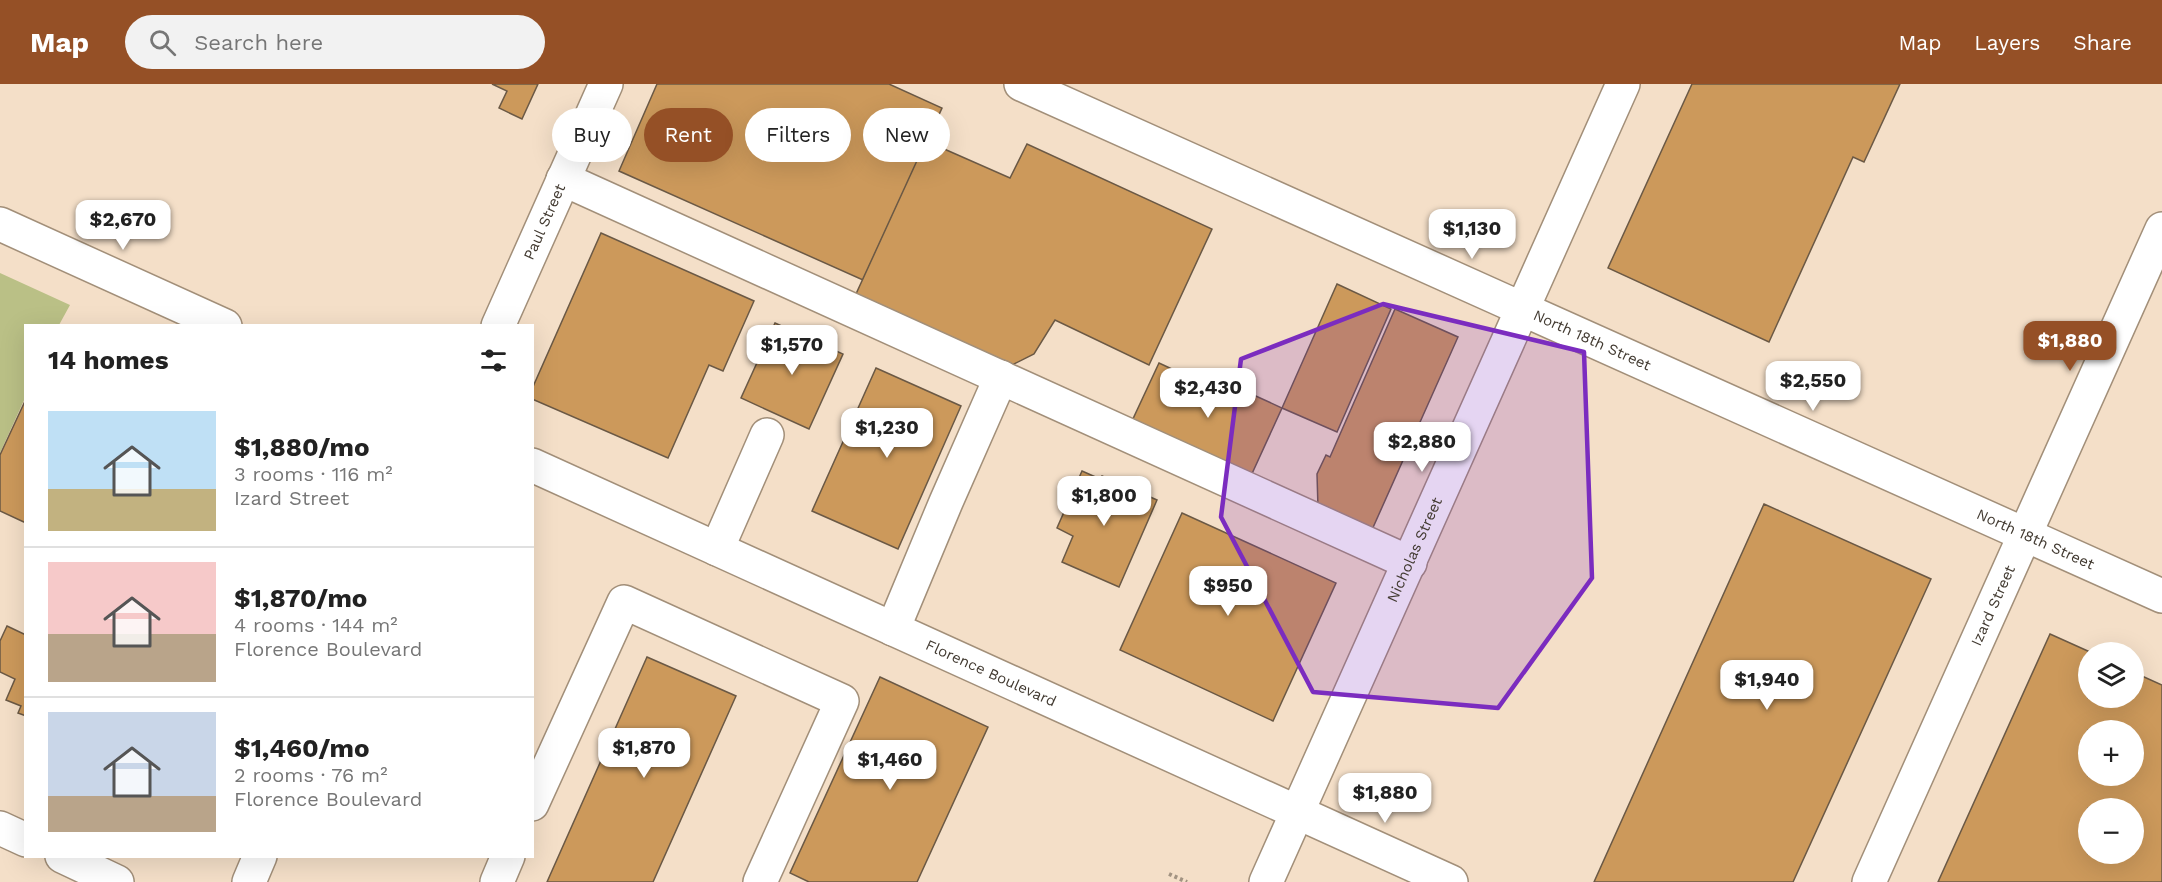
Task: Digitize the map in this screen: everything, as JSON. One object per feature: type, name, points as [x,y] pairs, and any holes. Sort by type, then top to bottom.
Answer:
[{"type":"street","name":"Paul Street","points":[[499,324],[606,84]]},
{"type":"street","name":"North 18th Street","points":[[1021,84],[2162,596]]},
{"type":"street","name":"Nicholas Street","points":[[1266,882],[1623,84]]},
{"type":"street","points":[[563,179],[1410,562]]},
{"type":"street","points":[[0,224],[221,324]]},
{"type":"street","name":"Izard Street","points":[[1869,882],[2162,229]]},
{"type":"street","points":[[894,629],[1001,377]]},
{"type":"street","points":[[717,549],[767,435]]},
{"type":"street","name":"Florence Boulevard","points":[[534,466],[1451,882]]},
{"type":"street","points":[[534,795],[541,764],[624,602],[842,701],[760,882]]},
{"type":"street","points":[[0,828],[24,839]]},
{"type":"street","points":[[66,858],[117,882]]},
{"type":"street","points":[[249,882],[259,858]]},
{"type":"street","points":[[497,882],[507,858]]},
{"type":"path","points":[[1169,874],[1187,882]]},
{"type":"highlighted area","points":[[1383,304],[1584,352],[1592,578],[1498,708],[1313,692],[1221,517],[1241,359]]},
{"type":"green space","points":[[0,273],[70,305],[60,324],[24,324],[24,400],[0,453]]},
{"type":"building","points":[[492,84],[538,84],[522,119],[499,108],[507,91]]},
{"type":"building","points":[[657,84],[889,84],[942,108],[863,108],[863,162],[917,162],[863,280],[619,171],[623,162],[632,162],[632,141],[644,114],[644,162],[733,162],[733,108],[647,108]]},
{"type":"building","points":[[1692,84],[1900,84],[1864,162],[1853,157],[1769,342],[1608,268]]},
{"type":"building","points":[[1027,144],[1212,229],[1149,365],[1055,320],[1034,354],[1012,365],[856,294],[916,162],[950,162],[950,152],[1010,178]]},
{"type":"building","points":[[601,233],[754,301],[723,371],[709,365],[668,458],[534,400],[534,384]]},
{"type":"building","points":[[1337,284],[1391,309],[1337,432],[1282,408]]},
{"type":"building","points":[[1395,309],[1458,337],[1371,532],[1318,508],[1317,474],[1326,455],[1330,457]]},
{"type":"building","points":[[775,323],[843,354],[809,429],[741,398]]},
{"type":"building","points":[[1159,363],[1221,392],[1225,382],[1282,408],[1250,478],[1132,421]]},
{"type":"building","points":[[876,368],[961,406],[898,549],[812,511]]},
{"type":"building","points":[[24,403],[24,522],[0,511],[0,455]]},
{"type":"building","points":[[1082,471],[1100,479],[1102,476],[1157,500],[1119,587],[1062,562],[1073,536],[1057,528]]},
{"type":"building","points":[[1764,504],[1931,579],[1793,882],[1594,882]]},
{"type":"building","points":[[1182,513],[1336,583],[1273,721],[1120,650]]},
{"type":"building","points":[[7,626],[24,634],[24,715],[18,713],[21,706],[6,700],[15,679],[0,672],[0,641]]},
{"type":"building","points":[[2050,634],[2078,647],[2078,708],[2144,708],[2144,677],[2162,685],[2162,882],[1938,882]]},
{"type":"building","points":[[647,657],[736,696],[653,882],[547,882]]},
{"type":"building","points":[[880,677],[988,727],[917,882],[809,882],[790,873]]}]
